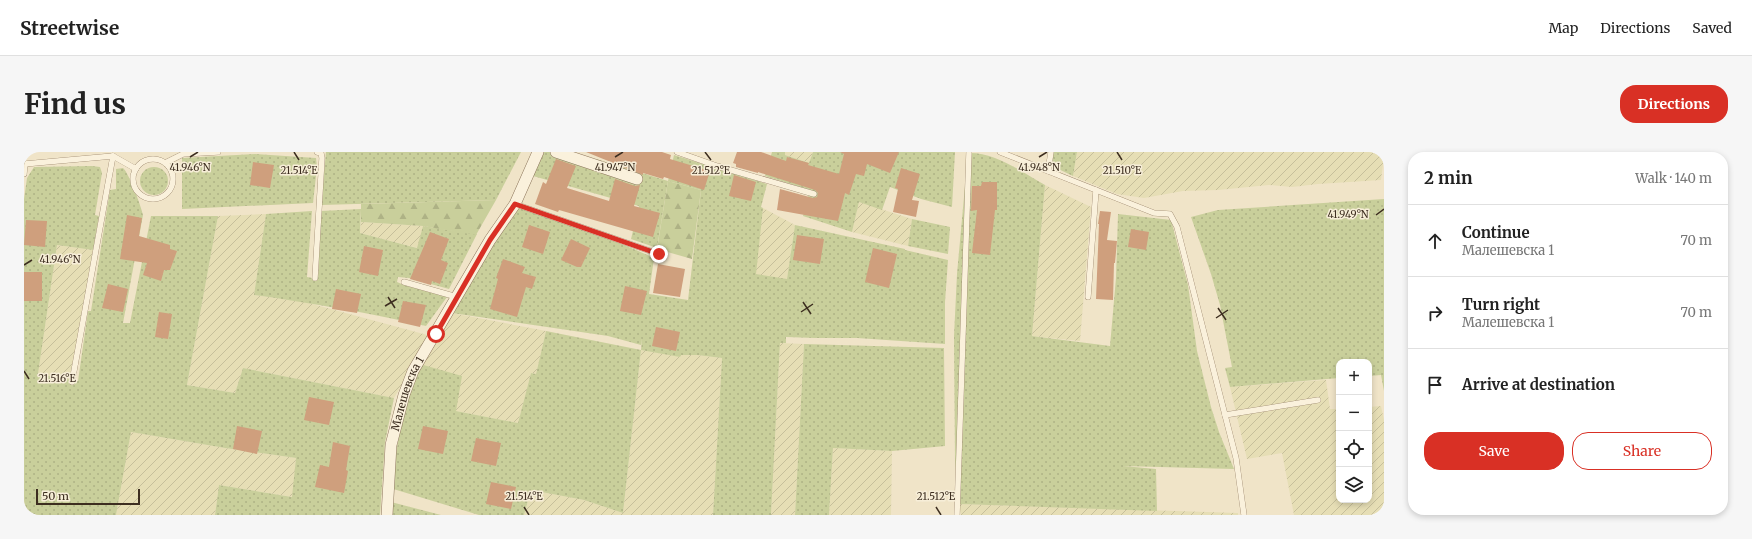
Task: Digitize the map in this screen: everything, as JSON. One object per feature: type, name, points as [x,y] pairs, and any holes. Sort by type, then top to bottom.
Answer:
[{"type":"street","name":"Малешевска 1","points":[[387,515],[392,445],[404,395],[413,371],[490,240],[515,204],[538,152]]},
{"type":"street","points":[[556,152],[637,178]]},
{"type":"lane","points":[[164,163],[183,154],[218,152]]},
{"type":"lane","points":[[315,278],[322,158],[321,153],[317,152]]},
{"type":"lane","points":[[677,152],[717,166],[814,194]]},
{"type":"lane","points":[[957,515],[969,152]]},
{"type":"lane","points":[[1000,152],[1154,213],[1170,214],[1177,227],[1236,458],[1244,515]]},
{"type":"lane","points":[[1048,171],[1051,152]]},
{"type":"lane","points":[[24,174],[25,164],[113,156],[136,169]]},
{"type":"lane","points":[[72,382],[113,156]]},
{"type":"lane","points":[[152,160],[164,163],[172,173],[172,186],[164,196],[158,199],[145,197],[136,188],[134,182],[136,169],[140,164],[152,160]]},
{"type":"lane","points":[[1088,297],[1096,190]]},
{"type":"lane","points":[[515,204],[659,254]]},
{"type":"lane","points":[[404,282],[457,297]]},
{"type":"lane","points":[[1225,415],[1318,400]]},
{"type":"shaded area","points":[[785,152],[813,152],[809,163],[785,155]]},
{"type":"shaded area","points":[[1077,152],[1384,152],[1384,156],[1381,180],[1292,187],[1269,185],[1218,190],[1183,191],[1144,198],[1117,194],[1073,176]]},
{"type":"shaded area","points":[[1045,185],[1091,207],[1080,341],[1032,336]]},
{"type":"shaded area","points":[[859,202],[912,219],[908,246],[852,232]]},
{"type":"shaded area","points":[[763,208],[795,225],[787,280],[755,274]]},
{"type":"shaded area","points":[[266,214],[254,295],[305,302],[431,336],[394,398],[243,368],[235,393],[187,385],[218,216]]},
{"type":"shaded area","points":[[361,222],[423,226],[418,248],[360,233]]},
{"type":"shaded area","points":[[57,245],[93,250],[79,336],[69,379],[38,374]]},
{"type":"shaded area","points":[[452,313],[546,331],[536,374],[531,373],[518,423],[456,411],[420,364]]},
{"type":"shaded area","points":[[780,343],[804,344],[795,515],[771,515]]},
{"type":"shaded area","points":[[641,350],[722,358],[713,515],[524,515],[531,490],[584,500],[623,513]]},
{"type":"shaded area","points":[[1326,380],[1330,409],[1336,409],[1336,503],[1372,503],[1372,407],[1381,406],[1384,420],[1384,515],[1294,515],[1282,453],[1247,459],[1230,387]]},
{"type":"shaded area","points":[[131,432],[296,458],[293,497],[219,485],[215,515],[116,515]]},
{"type":"shaded area","points":[[833,448],[892,451],[891,515],[829,515]]},
{"type":"shaded area","points":[[959,504],[1238,513],[1238,515],[961,515]]},
{"type":"green space","points":[[326,152],[521,152],[496,200],[321,205]]},
{"type":"green space","points":[[544,152],[552,152],[594,164],[596,159],[668,181],[657,248],[631,239],[639,206],[533,176]]},
{"type":"green space","points":[[772,152],[785,152],[785,155],[809,163],[813,152],[955,152],[952,207],[921,199],[890,187],[882,210],[859,202],[852,232],[803,216],[810,190],[765,176]]},
{"type":"green space","points":[[1053,152],[1077,152],[1073,176],[1052,166]]},
{"type":"green space","points":[[968,153],[998,159],[1045,185],[1032,336],[1110,346],[1116,278],[1118,214],[1171,220],[1188,285],[1197,351],[1211,407],[1234,469],[1123,466],[1156,469],[1157,511],[959,504],[955,460],[954,336],[957,274]]},
{"type":"green space","points":[[255,154],[316,158],[317,167],[313,203],[182,209],[182,158]]},
{"type":"green space","points":[[674,155],[767,184],[761,207],[763,208],[756,274],[787,279],[795,225],[948,260],[945,302],[945,344],[857,338],[786,337],[786,343],[780,343],[771,515],[713,515],[722,358],[697,355],[681,355],[680,357],[641,350],[642,338],[641,345],[608,336],[452,313],[516,206],[637,250],[654,258],[649,294],[688,300],[701,190],[668,181]]},
{"type":"green space","points":[[34,167],[100,167],[102,173],[95,215],[99,216],[93,250],[57,245],[38,374],[78,381],[88,311],[91,311],[110,190],[116,189],[116,169],[123,168],[126,171],[143,215],[123,323],[130,323],[151,216],[218,216],[187,385],[235,393],[243,368],[394,398],[385,442],[380,515],[215,515],[219,485],[292,497],[296,458],[131,432],[116,515],[24,515],[24,199],[27,178]]},
{"type":"green space","points":[[154,167],[164,171],[168,181],[164,191],[154,195],[144,191],[140,181],[144,171]]},
{"type":"green space","points":[[668,181],[701,190],[692,259],[657,249]]},
{"type":"green space","points":[[1384,199],[1384,391],[1381,375],[1372,376],[1372,359],[1336,359],[1336,378],[1230,387],[1225,368],[1232,367],[1220,305],[1191,217],[1218,210]]},
{"type":"green space","points":[[496,200],[476,235],[423,226],[361,222],[361,204]]},
{"type":"green space","points":[[361,209],[360,233],[417,248],[423,226],[477,234],[449,289],[409,278],[398,277],[397,282],[404,285],[447,297],[426,326],[297,301],[254,295],[266,214],[312,211],[307,277],[318,279],[321,211]]},
{"type":"green space","points":[[912,219],[950,227],[948,254],[908,246]]},
{"type":"green space","points":[[546,331],[641,350],[623,513],[584,500],[531,490],[524,515],[479,515],[390,488],[405,401],[420,364],[462,376],[456,411],[518,423],[531,373],[536,374]]},
{"type":"green space","points":[[804,344],[944,348],[945,446],[892,451],[833,448],[829,515],[795,515]]},
{"type":"green space","points":[[391,502],[441,515],[390,515]]},
{"type":"building","points":[[586,152],[662,152],[671,155],[670,159],[710,171],[704,190],[664,177],[663,179],[643,173],[643,175]]},
{"type":"building","points":[[737,152],[761,152],[786,161],[787,157],[839,174],[844,154],[840,152],[899,152],[890,173],[867,164],[864,176],[856,174],[849,195],[845,193],[838,221],[777,210],[780,189],[813,198],[817,197],[818,193],[815,190],[758,172],[736,167],[736,164],[733,163]]},
{"type":"building","points":[[556,159],[576,166],[567,188],[609,201],[615,179],[635,186],[640,185],[634,206],[660,213],[653,237],[559,210],[558,212],[535,204],[543,182],[546,184]]},
{"type":"building","points":[[253,162],[274,165],[270,188],[250,185]]},
{"type":"building","points":[[901,168],[920,174],[912,200],[919,201],[916,217],[893,212],[898,189],[895,188]]},
{"type":"building","points":[[734,175],[756,182],[751,201],[729,196]]},
{"type":"building","points":[[982,182],[997,182],[997,210],[995,210],[990,255],[972,253],[977,210],[971,211],[972,186],[981,186]]},
{"type":"building","points":[[1100,211],[1111,212],[1107,240],[1117,241],[1114,263],[1113,300],[1096,299],[1098,224]]},
{"type":"building","points":[[127,215],[142,218],[139,236],[170,245],[170,249],[177,251],[170,270],[164,270],[161,281],[143,275],[147,263],[120,259]]},
{"type":"building","points":[[26,220],[47,221],[45,247],[24,245]]},
{"type":"building","points":[[529,225],[550,232],[543,254],[522,247]]},
{"type":"building","points":[[1131,229],[1149,232],[1146,250],[1128,247]]},
{"type":"building","points":[[430,232],[449,239],[441,260],[448,263],[440,284],[432,281],[431,285],[410,279]]},
{"type":"building","points":[[797,235],[824,239],[820,264],[793,260]]},
{"type":"building","points":[[571,239],[590,248],[581,267],[577,267],[561,260]]},
{"type":"building","points":[[364,246],[383,250],[378,276],[359,272]]},
{"type":"building","points":[[873,248],[897,254],[889,288],[865,282]]},
{"type":"building","points":[[503,259],[525,267],[522,273],[536,277],[532,289],[526,287],[517,317],[490,309],[498,279],[496,278]]},
{"type":"building","points":[[658,264],[685,269],[680,297],[653,293]]},
{"type":"building","points":[[24,272],[42,272],[42,301],[24,301]]},
{"type":"building","points":[[108,284],[128,289],[123,312],[102,308]]},
{"type":"building","points":[[625,286],[647,291],[641,315],[620,311]]},
{"type":"building","points":[[336,289],[361,294],[357,313],[332,309]]},
{"type":"building","points":[[403,301],[426,305],[420,327],[398,322]]},
{"type":"building","points":[[159,312],[172,314],[168,339],[155,337]]},
{"type":"building","points":[[656,327],[680,332],[676,351],[652,346]]},
{"type":"building","points":[[309,397],[334,402],[329,425],[304,420]]},
{"type":"building","points":[[237,426],[262,431],[257,454],[233,449]]},
{"type":"building","points":[[423,426],[448,431],[443,454],[418,449]]},
{"type":"building","points":[[476,438],[501,443],[496,466],[471,461]]},
{"type":"building","points":[[333,442],[350,446],[344,493],[315,487],[320,465],[329,467]]},
{"type":"building","points":[[491,482],[516,487],[511,509],[486,504]]},
{"type":"route","points":[[436,334],[490,240],[515,204],[659,254]]}]
